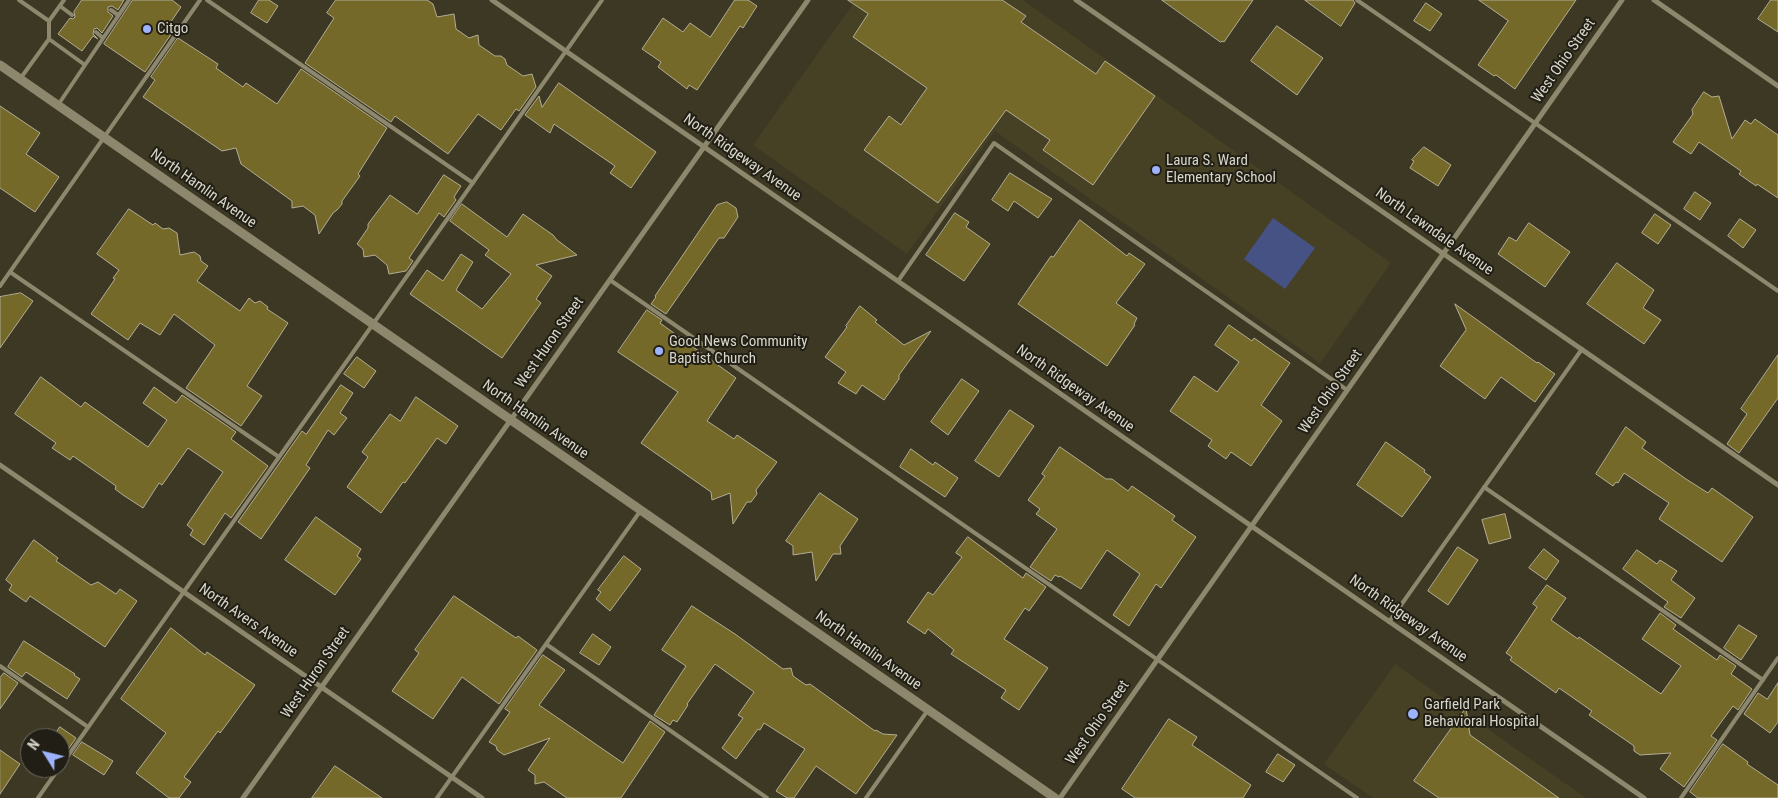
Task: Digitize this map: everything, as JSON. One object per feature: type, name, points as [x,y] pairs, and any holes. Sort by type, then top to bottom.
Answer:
[{"type":"street","name":"North Ridgeway Avenue","points":[[492,0],[1644,798]]},
{"type":"street","name":"West Huron Street","points":[[243,798],[808,0]]},
{"type":"street","name":"North Lawndale Avenue","points":[[1076,0],[1778,485]]},
{"type":"street","name":"West Ohio Street","points":[[1060,798],[1622,0]]},
{"type":"street","points":[[1654,0],[1778,86]]},
{"type":"street","name":"North Hamlin Avenue","points":[[0,65],[1055,798]]},
{"type":"street","name":"North Avers Avenue","points":[[0,465],[482,798]]},
{"type":"lane","points":[[19,0],[49,21]]},
{"type":"lane","points":[[20,79],[49,39],[49,21],[64,0]]},
{"type":"lane","points":[[58,105],[128,0]]},
{"type":"lane","points":[[0,286],[200,0]]},
{"type":"lane","points":[[206,0],[473,183]]},
{"type":"lane","points":[[70,753],[602,0]]},
{"type":"lane","points":[[1357,0],[1778,291]]},
{"type":"lane","points":[[60,6],[72,15]]},
{"type":"lane","points":[[112,10],[118,15]]},
{"type":"lane","points":[[96,32],[103,38]]},
{"type":"lane","points":[[49,39],[84,65]]},
{"type":"lane","points":[[898,281],[994,143],[1347,390]]},
{"type":"lane","points":[[10,272],[279,457]]},
{"type":"lane","points":[[610,280],[1357,798]]},
{"type":"lane","points":[[1389,622],[1582,349]]},
{"type":"lane","points":[[1484,486],[1763,680]]},
{"type":"lane","points":[[437,798],[641,510]]},
{"type":"lane","points":[[546,644],[767,798]]},
{"type":"lane","points":[[1681,798],[1778,658]]},
{"type":"lane","points":[[0,666],[88,727]]},
{"type":"lane","points":[[866,798],[928,710]]},
{"type":"lane","points":[[38,798],[52,778]]},
{"type":"shaded area","name":"Laura S. Ward Elementary School","points":[[856,0],[1023,0],[1391,263],[1320,363],[995,131],[907,254],[753,145]]},
{"type":"shaded area","points":[[1273,218],[1315,248],[1285,289],[1244,259]]},
{"type":"shaded area","name":"Garfield Park Behavioral Hospital","points":[[1395,664],[1586,798],[1373,798],[1324,764]]},
{"type":"building","name":"Citgo","points":[[82,0],[124,0],[118,10],[112,6],[108,7],[108,12],[113,16],[102,33],[97,28],[94,29],[93,34],[98,39],[93,36],[82,51],[58,34],[70,18],[73,19],[75,17],[74,12]]},
{"type":"building","name":"Citgo","points":[[133,0],[172,0],[181,7],[166,29],[172,33],[145,72],[104,44]]},
{"type":"building","points":[[259,0],[269,0],[278,6],[267,23],[251,13]]},
{"type":"building","points":[[336,0],[427,0],[433,4],[437,17],[454,14],[456,29],[469,38],[478,35],[479,45],[495,56],[501,56],[505,59],[507,65],[523,76],[532,74],[536,87],[519,111],[516,109],[501,130],[478,114],[448,154],[395,116],[391,122],[305,63],[334,18],[327,13]]},
{"type":"building","points":[[735,0],[748,0],[757,6],[743,28],[740,26],[697,90],[689,85],[687,89],[658,67],[661,62],[642,49],[663,18],[683,32],[690,23],[710,37]]},
{"type":"building","points":[[848,0],[1002,0],[1026,16],[1021,22],[1096,74],[1105,61],[1155,96],[1093,185],[1043,150],[1050,140],[1006,110],[938,203],[864,150],[889,116],[901,125],[927,88],[853,37],[868,14]]},
{"type":"building","points":[[1162,0],[1253,0],[1224,42],[1221,42]]},
{"type":"building","points":[[1305,0],[1353,0],[1355,3],[1341,26]]},
{"type":"building","points":[[1479,0],[1576,0],[1515,89],[1478,65],[1508,21]]},
{"type":"building","points":[[1771,0],[1778,0],[1778,32],[1758,19]]},
{"type":"building","points":[[1426,3],[1442,14],[1430,31],[1414,21]]},
{"type":"building","points":[[1277,26],[1323,58],[1297,95],[1251,61]]},
{"type":"building","points":[[178,38],[218,64],[216,68],[243,87],[246,83],[277,104],[301,69],[387,128],[358,174],[360,176],[319,234],[315,215],[303,206],[292,208],[292,201],[241,164],[236,148],[222,151],[143,97],[155,80],[151,77]]},
{"type":"building","points":[[559,83],[656,152],[631,188],[610,173],[615,166],[554,124],[550,133],[525,115],[539,96],[542,107]]},
{"type":"building","points":[[1704,92],[1712,97],[1719,96],[1732,139],[1745,120],[1751,124],[1755,119],[1778,135],[1778,198],[1739,174],[1741,171],[1699,142],[1691,154],[1673,142],[1693,114],[1692,110]]},
{"type":"building","points":[[0,106],[40,133],[26,154],[59,177],[35,212],[0,188]]},
{"type":"building","points":[[1424,147],[1451,165],[1438,186],[1410,168],[1414,161],[1412,160]]},
{"type":"building","points":[[1010,173],[1052,199],[1038,218],[1014,201],[1008,211],[992,200]]},
{"type":"building","points":[[444,175],[461,186],[454,197],[456,200],[444,217],[439,213],[409,258],[413,261],[406,271],[389,274],[387,265],[375,255],[364,257],[363,249],[357,244],[368,228],[368,224],[390,195],[417,214]]},
{"type":"building","points":[[1695,192],[1711,203],[1700,220],[1684,209]]},
{"type":"building","points":[[727,202],[736,208],[738,217],[724,238],[719,238],[666,314],[651,304],[655,296],[717,205]]},
{"type":"building","points":[[462,204],[507,237],[523,214],[577,255],[536,265],[552,276],[536,299],[541,303],[502,358],[410,294],[427,270],[443,281],[461,254],[473,262],[456,290],[482,309],[511,274],[485,255],[489,250],[450,221]]},
{"type":"building","points":[[129,209],[153,225],[155,223],[163,229],[169,228],[177,233],[180,255],[194,252],[200,256],[201,261],[208,266],[197,281],[240,311],[249,298],[255,303],[260,301],[268,307],[267,309],[288,323],[247,386],[262,396],[241,426],[186,388],[215,345],[174,314],[160,335],[140,323],[128,340],[91,314],[119,270],[97,254]]},
{"type":"building","points":[[955,213],[969,222],[966,227],[990,244],[964,281],[926,255]]},
{"type":"building","points":[[1655,214],[1671,225],[1658,244],[1642,233]]},
{"type":"building","points":[[1740,219],[1756,230],[1743,248],[1728,236]]},
{"type":"building","points":[[1080,220],[1127,256],[1129,253],[1145,264],[1116,303],[1137,318],[1135,325],[1107,366],[1018,304],[1051,256],[1053,257]]},
{"type":"building","points":[[1529,223],[1570,252],[1545,287],[1498,254],[1509,237],[1516,241]]},
{"type":"building","points":[[1617,263],[1654,290],[1643,308],[1661,320],[1644,344],[1587,304]]},
{"type":"building","points":[[21,293],[33,301],[0,348],[0,297]]},
{"type":"building","points":[[1455,304],[1555,374],[1535,402],[1501,377],[1485,399],[1440,366],[1466,330]]},
{"type":"building","points":[[860,306],[877,320],[875,322],[904,345],[931,331],[899,375],[899,379],[884,400],[862,385],[856,394],[838,383],[846,372],[825,357]]},
{"type":"building","points":[[647,310],[662,320],[660,323],[736,378],[707,421],[734,439],[737,435],[777,462],[756,490],[757,494],[751,502],[747,502],[733,524],[730,493],[712,500],[711,492],[641,443],[678,392],[618,352]]},
{"type":"building","points":[[1229,325],[1252,341],[1254,338],[1290,363],[1261,405],[1282,421],[1251,466],[1231,452],[1226,459],[1208,446],[1212,440],[1170,411],[1194,376],[1217,392],[1239,362],[1215,345]]},
{"type":"building","points":[[1778,355],[1778,398],[1739,453],[1727,444],[1747,414],[1741,409]]},
{"type":"building","points":[[357,357],[376,371],[364,388],[344,374]]},
{"type":"building","points":[[41,377],[81,407],[85,402],[148,447],[167,420],[143,403],[154,387],[176,403],[182,395],[236,432],[231,439],[268,466],[231,518],[225,513],[204,545],[190,535],[193,530],[187,525],[223,472],[188,448],[162,485],[159,483],[143,508],[115,489],[116,486],[73,456],[70,460],[52,448],[56,443],[15,414]]},
{"type":"building","points":[[962,379],[979,391],[948,435],[931,422]]},
{"type":"building","points":[[341,385],[353,393],[340,413],[347,418],[334,435],[328,430],[306,465],[310,468],[261,539],[238,522],[302,431],[306,434]]},
{"type":"building","points":[[416,397],[458,426],[446,444],[437,438],[381,513],[347,487],[368,457],[362,452],[390,414],[400,421]]},
{"type":"building","points":[[1010,410],[1034,426],[999,477],[975,461]]},
{"type":"building","points":[[1626,427],[1646,442],[1642,448],[1708,493],[1712,488],[1753,517],[1722,562],[1659,519],[1669,503],[1624,473],[1618,483],[1616,482],[1613,486],[1596,474]]},
{"type":"building","points":[[1386,442],[1425,470],[1424,472],[1431,477],[1402,517],[1357,485]]},
{"type":"building","points":[[1060,447],[1106,479],[1112,479],[1128,491],[1132,486],[1175,516],[1172,520],[1196,537],[1161,588],[1156,584],[1129,626],[1113,615],[1140,574],[1107,550],[1081,589],[1060,576],[1055,575],[1051,581],[1030,567],[1057,529],[1036,514],[1040,509],[1028,500],[1045,476],[1042,474]]},
{"type":"building","points":[[911,449],[933,465],[935,462],[958,478],[945,497],[900,467]]},
{"type":"building","points":[[820,493],[858,519],[840,546],[841,554],[833,554],[816,581],[812,552],[793,555],[793,546],[786,541]]},
{"type":"building","points":[[1505,514],[1511,538],[1489,544],[1482,520]]},
{"type":"building","points":[[316,517],[361,549],[357,556],[361,559],[335,595],[285,560]]},
{"type":"building","points":[[968,537],[1023,578],[1026,573],[1046,587],[1029,611],[1025,608],[1004,639],[1048,668],[1019,710],[1001,698],[1006,690],[951,654],[954,650],[928,629],[925,634],[907,622],[928,592],[933,595],[962,557],[956,553]]},
{"type":"building","points":[[34,540],[58,558],[56,561],[91,585],[98,582],[116,594],[120,589],[137,601],[105,647],[30,596],[26,602],[9,590],[12,585],[6,580]]},
{"type":"building","points":[[1458,547],[1478,560],[1448,605],[1428,591]]},
{"type":"building","points":[[1544,549],[1559,561],[1546,580],[1529,568]]},
{"type":"building","points":[[1637,550],[1657,564],[1660,560],[1677,571],[1671,580],[1695,598],[1681,618],[1664,607],[1668,602],[1623,569]]},
{"type":"building","points":[[624,556],[641,569],[610,611],[596,599],[601,592],[598,590]]},
{"type":"building","points":[[1547,585],[1566,598],[1551,620],[1578,639],[1579,637],[1661,694],[1681,666],[1642,639],[1660,613],[1676,625],[1673,629],[1717,660],[1720,655],[1736,666],[1731,674],[1752,689],[1738,710],[1733,706],[1711,736],[1717,740],[1684,787],[1660,769],[1671,753],[1640,755],[1634,751],[1634,746],[1589,715],[1592,711],[1559,688],[1556,693],[1510,660],[1512,657],[1506,653],[1537,607],[1533,604]]},
{"type":"building","points":[[454,596],[537,650],[499,704],[462,677],[433,719],[392,691],[419,653],[415,650]]},
{"type":"building","points":[[692,606],[783,669],[791,668],[793,676],[806,685],[810,684],[875,731],[883,734],[897,735],[856,794],[816,766],[794,798],[787,798],[776,791],[805,749],[764,723],[736,759],[722,748],[743,718],[738,715],[754,692],[715,664],[677,722],[673,720],[670,725],[654,715],[686,666],[662,650]]},
{"type":"building","points":[[1739,625],[1757,636],[1741,660],[1724,648]]},
{"type":"building","points":[[171,628],[205,655],[207,652],[255,685],[220,733],[218,731],[184,777],[191,782],[179,798],[169,798],[136,773],[166,733],[121,699]]},
{"type":"building","points":[[593,634],[611,647],[599,665],[580,653]]},
{"type":"building","points":[[24,641],[80,679],[67,699],[26,672],[22,677],[8,667]]},
{"type":"building","points":[[543,655],[565,670],[539,705],[623,763],[650,721],[665,732],[621,798],[567,798],[544,782],[535,784],[535,775],[528,770],[550,738],[504,755],[497,750],[496,746],[489,742],[510,712],[505,709]]},
{"type":"building","points":[[4,673],[18,683],[0,709],[0,678]]},
{"type":"building","points":[[1778,683],[1778,722],[1770,733],[1744,714],[1758,693],[1767,699]]},
{"type":"building","points":[[1466,708],[1470,735],[1559,798],[1439,798],[1414,781]]},
{"type":"building","points":[[1169,719],[1197,737],[1192,745],[1251,785],[1243,798],[1135,798],[1122,789]]},
{"type":"building","points":[[70,734],[76,738],[70,747]]},
{"type":"building","points":[[82,742],[113,761],[104,775],[73,755]]},
{"type":"building","points":[[1723,744],[1748,762],[1747,764],[1778,785],[1778,798],[1698,798],[1690,792]]},
{"type":"building","points":[[0,750],[20,764],[0,794]]},
{"type":"building","points":[[1278,754],[1295,765],[1283,782],[1266,772]]},
{"type":"building","points":[[335,766],[382,798],[312,798]]},
{"type":"place","name":"Citgo","points":[[147,29]]},
{"type":"place","name":"Laura S. Ward Elementary School","points":[[1156,170]]},
{"type":"place","name":"Good News Community Baptist Church","points":[[659,351]]},
{"type":"place","name":"Garfield Park Behavioral Hospital","points":[[1413,714]]}]
